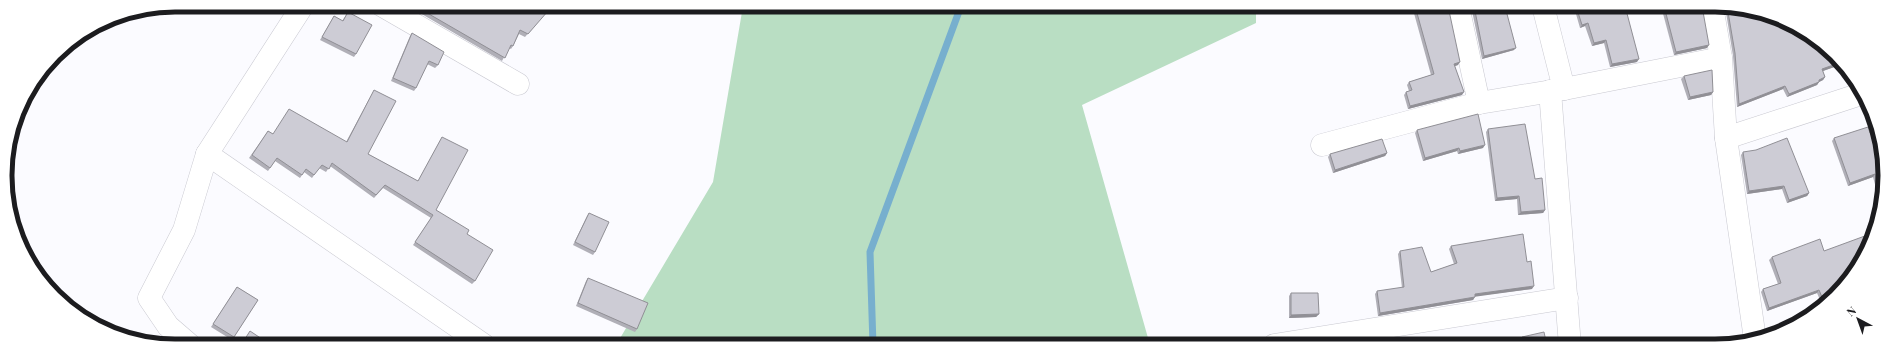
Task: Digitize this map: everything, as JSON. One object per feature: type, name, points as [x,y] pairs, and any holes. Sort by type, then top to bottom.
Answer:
[{"type":"street","points":[[183,339],[168,326],[149,298],[184,230],[207,154],[298,12]]},
{"type":"street","points":[[393,12],[518,84]]},
{"type":"street","points":[[1459,12],[1479,103]]},
{"type":"street","points":[[1544,12],[1557,90],[1570,339]]},
{"type":"street","points":[[1713,12],[1721,58],[1726,138],[1754,334]]},
{"type":"street","points":[[1322,145],[1479,103],[1557,90],[1721,58]]},
{"type":"street","points":[[1726,138],[1857,95]]},
{"type":"street","points":[[207,154],[475,339]]},
{"type":"street","points":[[1311,339],[1567,298]]},
{"type":"green space","points":[[742,12],[1256,12],[1256,23],[1082,105],[1148,339],[620,339],[713,182]]},
{"type":"building","points":[[348,12],[372,25],[356,54],[322,37],[334,16],[343,21]]},
{"type":"building","points":[[425,12],[547,12],[528,34],[520,30],[513,46],[511,45],[505,58]]},
{"type":"building","points":[[1417,12],[1449,12],[1460,62],[1454,64],[1464,92],[1410,106],[1406,92],[1412,90],[1409,82],[1434,74]]},
{"type":"building","points":[[1475,12],[1505,12],[1516,48],[1484,56]]},
{"type":"building","points":[[1578,12],[1627,12],[1639,59],[1612,64],[1606,40],[1594,43],[1588,23],[1582,25]]},
{"type":"building","points":[[1666,12],[1703,12],[1709,45],[1676,52]]},
{"type":"building","points":[[1728,12],[1746,15],[1777,24],[1814,46],[1834,65],[1822,69],[1825,77],[1819,80],[1819,82],[1789,94],[1785,86],[1739,104],[1735,53]]},
{"type":"building","points":[[412,33],[444,52],[438,65],[429,61],[416,88],[393,78]]},
{"type":"building","points":[[1712,70],[1713,92],[1690,97],[1684,76]]},
{"type":"building","points":[[374,90],[396,101],[368,154],[418,181],[442,137],[468,150],[436,210],[469,230],[467,234],[493,250],[475,281],[415,242],[433,215],[385,185],[376,195],[332,163],[329,169],[322,165],[314,175],[306,169],[302,175],[277,158],[270,168],[252,155],[268,131],[273,134],[289,109],[347,142]]},
{"type":"building","points":[[1478,114],[1485,145],[1460,151],[1459,148],[1425,158],[1417,130]]},
{"type":"building","points":[[1525,124],[1535,179],[1542,178],[1545,210],[1521,212],[1519,196],[1497,198],[1488,129]]},
{"type":"building","points":[[1868,127],[1870,133],[1872,132],[1877,154],[1878,186],[1875,174],[1850,183],[1834,138]]},
{"type":"building","points":[[1787,138],[1809,193],[1789,200],[1784,186],[1749,191],[1743,152],[1756,150]]},
{"type":"building","points":[[1382,139],[1387,153],[1335,170],[1330,154]]},
{"type":"building","points":[[589,213],[609,222],[595,252],[575,242]]},
{"type":"building","points":[[1523,234],[1527,262],[1531,261],[1534,286],[1475,294],[1475,297],[1380,313],[1377,291],[1404,287],[1400,251],[1422,247],[1431,272],[1457,263],[1451,246]]},
{"type":"building","points":[[1867,235],[1856,257],[1844,275],[1824,296],[1822,297],[1819,290],[1769,308],[1763,289],[1781,283],[1772,257],[1820,239],[1824,251]]},
{"type":"building","points":[[588,278],[648,303],[637,329],[578,303]]},
{"type":"building","points":[[237,287],[258,300],[234,337],[213,324]]},
{"type":"building","points":[[1291,293],[1318,293],[1319,314],[1291,315]]},
{"type":"building","points":[[250,331],[262,339],[245,339]]},
{"type":"building","points":[[1544,332],[1546,339],[1522,339],[1522,337]]},
{"type":"waterway","points":[[873,339],[870,252],[959,12]]}]
